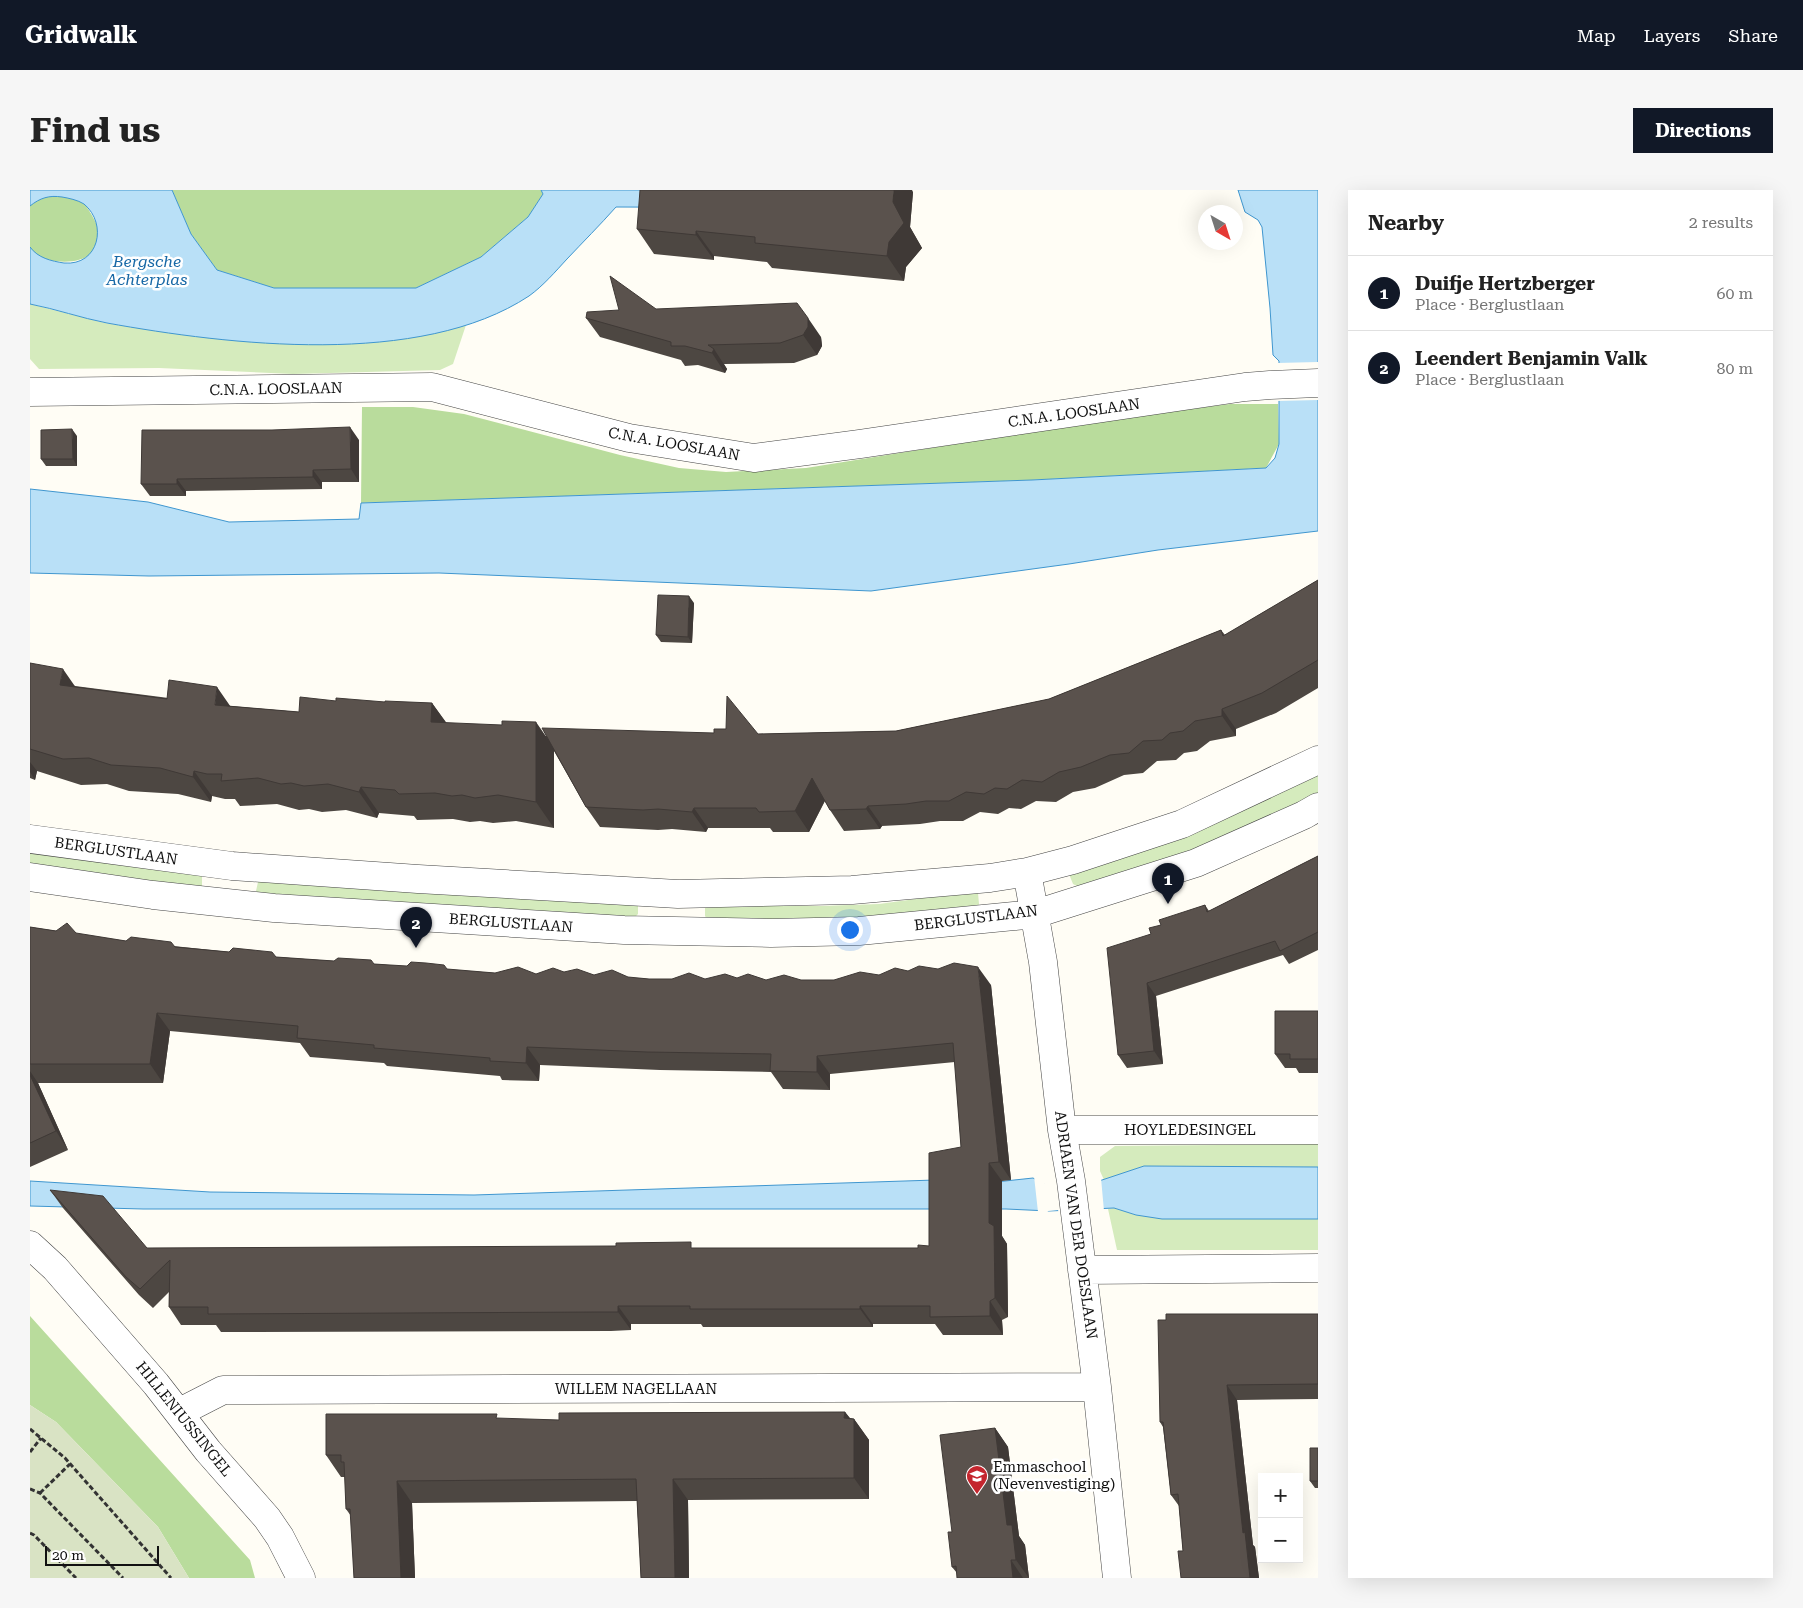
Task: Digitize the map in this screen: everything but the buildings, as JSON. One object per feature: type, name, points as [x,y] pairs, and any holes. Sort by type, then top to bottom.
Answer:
[{"type":"street","name":"C.N.A. LOOSLAAN","points":[[30,392],[432,387],[629,438],[754,458],[1270,384],[1318,382]]},
{"type":"street","name":"BERGLUSTLAAN","points":[[30,839],[232,866],[418,880],[678,894],[852,890],[990,878],[1027,872],[1072,860],[1182,824],[1318,760]]},
{"type":"street","name":"BERGLUSTLAAN","points":[[30,877],[153,895],[274,908],[624,930],[859,931],[1035,914],[1196,863],[1318,807]]},
{"type":"street","points":[[227,903],[232,866]]},
{"type":"street","name":"ADRIAEN VAN DER DOESLAAN","points":[[1027,872],[1044,972],[1062,1130],[1075,1212],[1097,1387],[1117,1578]]},
{"type":"street","points":[[674,931],[678,894]]},
{"type":"street","name":"HOYLEDESINGEL","points":[[1062,1130],[1318,1130]]},
{"type":"street","name":"HILLENIUSSINGEL","points":[[30,1245],[43,1268],[180,1412],[208,1451],[267,1518],[280,1537],[301,1578]]},
{"type":"street","points":[[1082,1270],[1318,1268]]},
{"type":"street","name":"WILLEM NAGELLAAN","points":[[180,1412],[223,1390],[1097,1387]]},
{"type":"path","points":[[30,1429],[70,1464],[171,1578]]},
{"type":"path","points":[[30,1452],[41,1438]]},
{"type":"path","points":[[40,1493],[70,1464]]},
{"type":"path","points":[[30,1489],[40,1493],[124,1578]]},
{"type":"path","points":[[30,1533],[34,1534],[76,1578]]},
{"type":"green space","points":[[172,190],[541,190],[543,194],[528,217],[481,257],[416,288],[274,288],[217,270],[191,234]]},
{"type":"green space","points":[[54,196],[81,202],[86,206],[96,223],[99,235],[98,244],[94,251],[79,260],[59,262],[49,260],[33,253],[30,248],[30,206],[39,198]]},
{"type":"green space","points":[[30,304],[105,323],[249,342],[370,343],[414,337],[466,325],[453,364],[440,370],[293,374],[159,368],[39,369],[30,359]]},
{"type":"green space","points":[[1230,404],[1278,404],[1279,444],[1266,468],[1032,480],[361,503],[362,407],[413,407],[464,414],[620,455],[679,468],[726,472],[806,468],[1118,418]]},
{"type":"green space","points":[[1318,774],[1318,793],[1216,843],[1079,887],[1073,884],[1069,874]]},
{"type":"green space","points":[[30,849],[202,875],[202,886],[196,888],[30,865]]},
{"type":"green space","points":[[262,879],[638,905],[638,914],[635,917],[260,895],[256,891],[258,882]]},
{"type":"green space","points":[[974,891],[978,893],[979,904],[977,908],[878,919],[708,920],[705,916],[705,908],[711,905],[821,906],[879,904]]},
{"type":"green space","points":[[1318,1144],[1318,1167],[1144,1166],[1104,1180],[1100,1171],[1100,1157],[1115,1146]]},
{"type":"green space","points":[[1114,1208],[1136,1215],[1318,1219],[1318,1250],[1117,1250],[1108,1209]]},
{"type":"green space","points":[[30,1316],[250,1560],[255,1578],[189,1578],[158,1527],[56,1422],[30,1405]]},
{"type":"green space","points":[[30,1405],[56,1422],[158,1527],[189,1578],[30,1578]]},
{"type":"water","name":"Bergsche Achterplas","points":[[30,190],[172,190],[191,234],[217,270],[274,288],[416,288],[481,257],[528,217],[543,194],[541,190],[888,190],[886,208],[616,207],[539,288],[529,296],[485,319],[434,334],[380,342],[323,345],[265,343],[156,331],[97,321],[30,304],[30,247],[37,254],[50,260],[64,263],[76,262],[85,258],[92,251],[96,242],[97,232],[96,222],[84,204],[79,201],[53,196],[41,199],[30,206]]},
{"type":"water","points":[[1238,190],[1318,190],[1318,531],[1158,550],[871,591],[439,573],[149,576],[30,573],[30,489],[148,502],[229,522],[359,519],[361,503],[1032,480],[1266,468],[1275,458],[1279,444],[1279,361],[1273,355],[1262,227],[1258,220],[1245,212]]},
{"type":"water","points":[[1144,1166],[1318,1167],[1318,1219],[1162,1219],[1136,1215],[1114,1208],[1049,1211],[1006,1209],[143,1209],[30,1206],[30,1181],[210,1192],[474,1195],[966,1179],[968,1185],[1033,1178],[1046,1185],[1090,1184]]},
{"type":"pier","points":[[1318,362],[1318,400],[1276,401],[1277,363]]},
{"type":"pier","points":[[1034,1176],[1046,1184],[1066,1182],[1089,1183],[1101,1178],[1104,1211],[1059,1213],[1058,1210],[1048,1211],[1047,1213],[1038,1212]]},
{"type":"place","name":"Duifje Hertzberger","points":[[1168,904]]},
{"type":"place","name":"Leendert Benjamin Valk","points":[[416,948]]},
{"type":"place","name":"Emmaschool (Nevenvestiging)","points":[[977,1495]]}]
